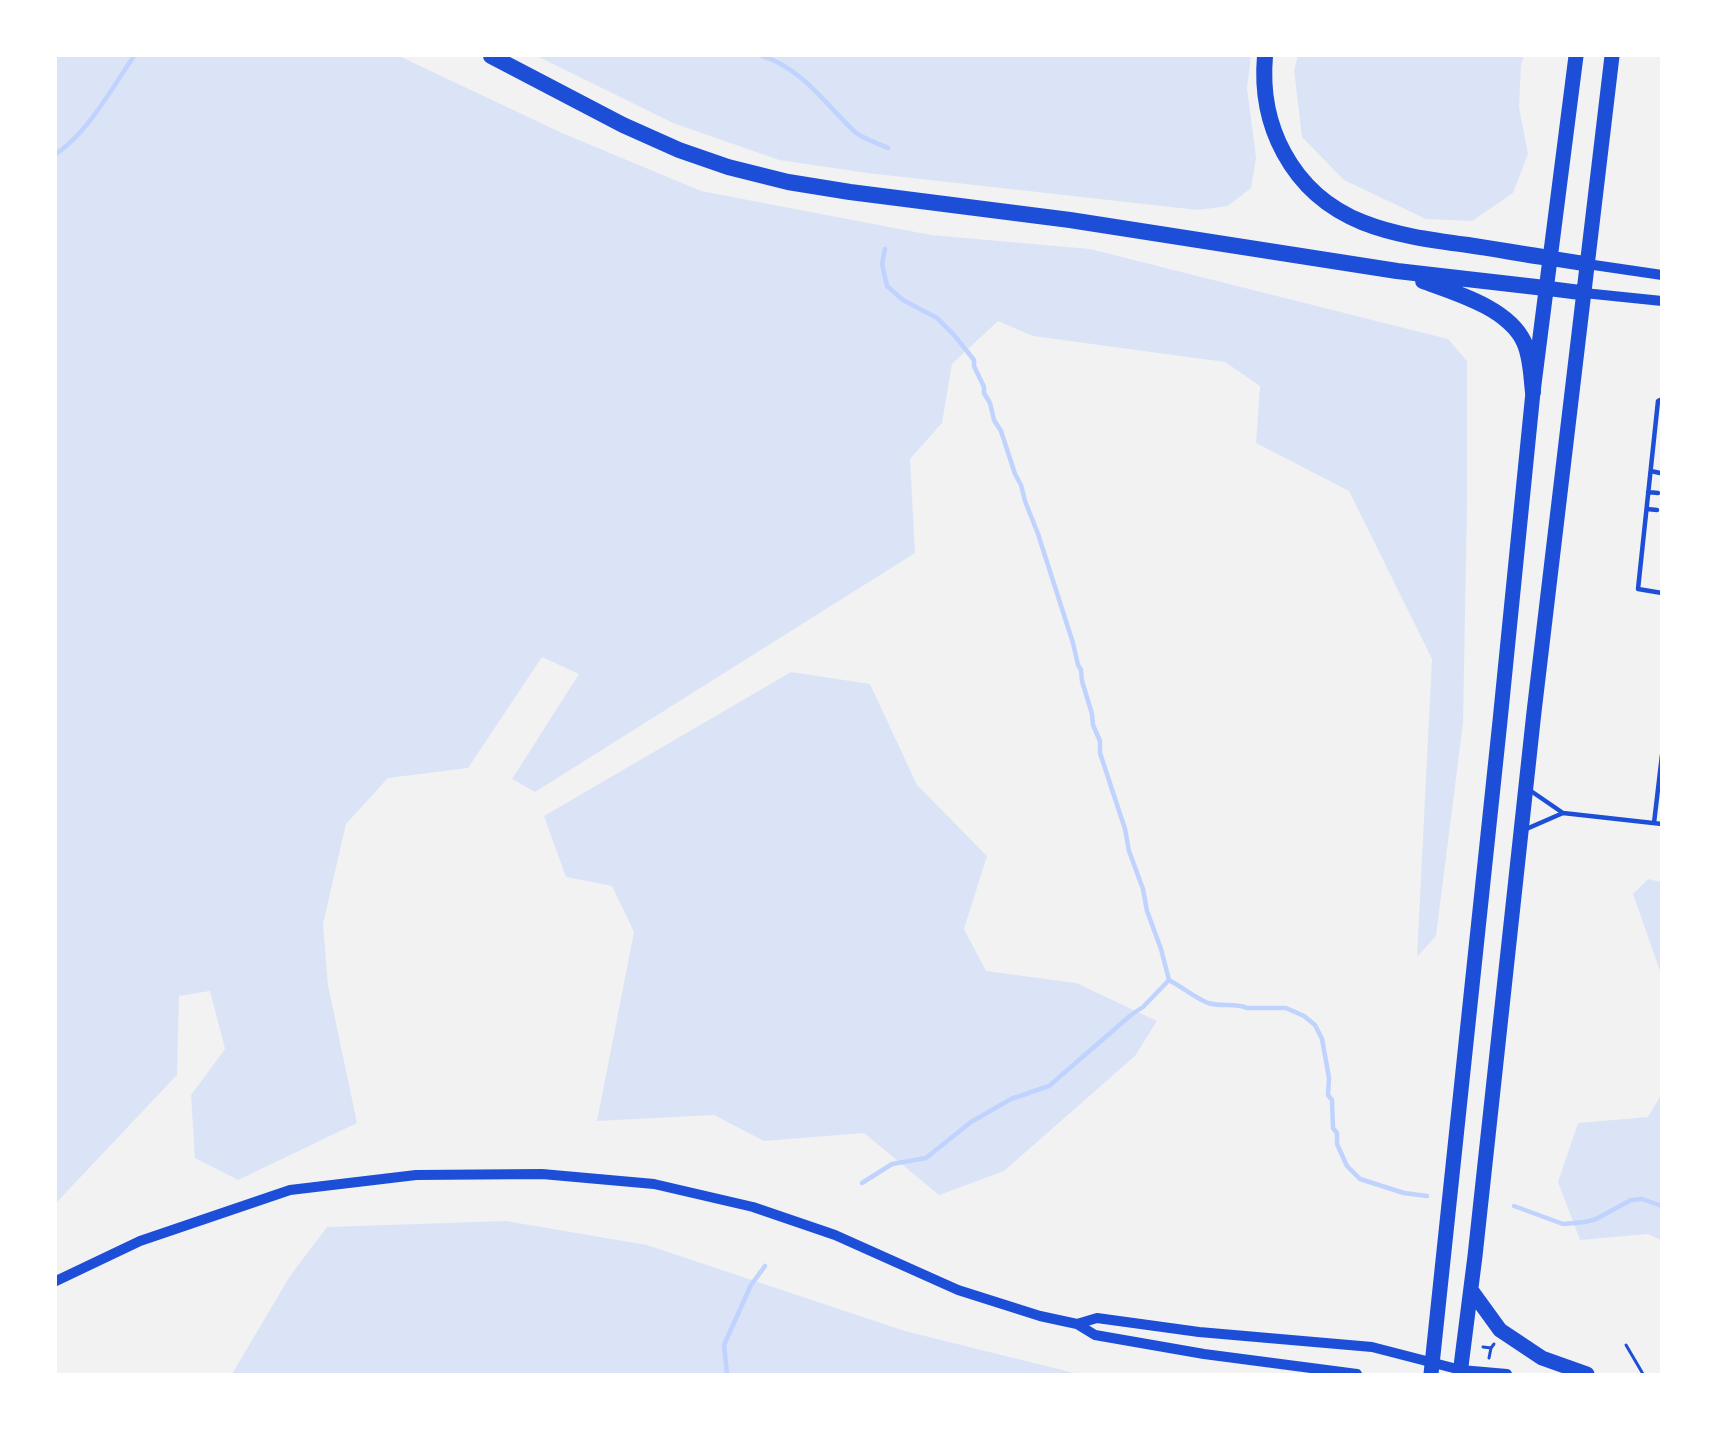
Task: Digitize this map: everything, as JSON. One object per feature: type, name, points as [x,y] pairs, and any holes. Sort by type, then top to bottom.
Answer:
[{"type":"highway","points":[[491,56],[623,125],[679,150],[728,167],[788,182],[1070,220],[1397,271],[1545,288]]},
{"type":"highway","points":[[1265,56],[1263,78],[1265,97],[1279,143],[1291,166],[1311,190],[1336,209],[1362,223],[1396,234],[1549,258]]},
{"type":"highway","points":[[1397,271],[1470,298],[1512,325],[1524,341],[1530,362],[1533,392]]},
{"type":"main road","points":[[1432,1369],[1533,392],[1576,56]]},
{"type":"main road","points":[[1460,1372],[1612,56]]},
{"type":"main road","points":[[1549,258],[1587,264]]},
{"type":"main road","points":[[1545,288],[1584,292]]},
{"type":"main road","points":[[1471,1290],[1500,1330],[1542,1358],[1587,1374]]},
{"type":"street","points":[[1587,264],[1662,275]]},
{"type":"street","points":[[1584,292],[1662,302]]},
{"type":"street","points":[[56,1281],[140,1241],[290,1190],[416,1175],[542,1174],[654,1184],[753,1208],[835,1235],[958,1290],[1040,1316],[1077,1324],[1095,1335],[1204,1354],[1357,1374]]},
{"type":"street","points":[[1077,1324],[1097,1318],[1199,1332],[1372,1347],[1432,1369],[1507,1374]]},
{"type":"lane","points":[[1662,399],[1658,400],[1659,420],[1654,436],[1638,589],[1662,593]]},
{"type":"lane","points":[[1654,436],[1662,437]]},
{"type":"lane","points":[[1652,455],[1661,457]]},
{"type":"lane","points":[[1651,471],[1660,473]]},
{"type":"lane","points":[[1648,492],[1658,493]]},
{"type":"lane","points":[[1647,509],[1657,510]]},
{"type":"lane","points":[[1645,525],[1654,526]]},
{"type":"lane","points":[[1643,542],[1651,543]]},
{"type":"lane","points":[[1641,562],[1649,562]]},
{"type":"lane","points":[[1654,823],[1662,755]]},
{"type":"lane","points":[[1526,787],[1563,813],[1662,824]]},
{"type":"lane","points":[[1521,831],[1563,813]]},
{"type":"path","points":[[1488,1358],[1494,1342]]},
{"type":"path","points":[[1626,1345],[1643,1374]]},
{"type":"path","points":[[1484,1347],[1491,1348]]},
{"type":"shaded area","points":[[56,56],[399,56],[562,133],[701,191],[931,235],[1090,249],[1448,339],[1467,361],[1463,723],[1436,936],[1417,957],[1432,659],[1349,491],[1256,443],[1260,386],[1225,362],[1033,336],[998,321],[952,364],[942,423],[910,459],[915,553],[535,792],[512,779],[579,674],[542,657],[468,768],[388,778],[346,824],[323,924],[328,985],[357,1123],[238,1180],[195,1158],[191,1095],[225,1049],[210,991],[179,996],[177,1075],[56,1203]]},
{"type":"shaded area","points":[[537,56],[1251,56],[1247,88],[1256,158],[1251,188],[1228,206],[1198,210],[867,173],[779,160],[673,123]]},
{"type":"shaded area","points":[[1298,56],[1524,56],[1521,65],[1519,107],[1528,154],[1513,193],[1472,221],[1426,219],[1344,180],[1302,137],[1294,70]]},
{"type":"shaded area","points":[[791,672],[870,684],[917,785],[987,856],[964,929],[986,971],[1076,983],[1157,1021],[1135,1056],[1004,1171],[939,1195],[864,1133],[764,1141],[714,1115],[597,1121],[634,932],[612,886],[566,877],[544,816]]},
{"type":"shaded area","points":[[1648,879],[1661,882],[1661,974],[1633,894]]},
{"type":"shaded area","points":[[1661,1095],[1661,1240],[1648,1234],[1580,1240],[1558,1182],[1578,1123],[1648,1117]]},
{"type":"shaded area","points":[[506,1221],[647,1245],[905,1331],[1078,1374],[232,1374],[290,1276],[327,1227]]},
{"type":"waterway","points":[[56,154],[89,121],[134,56]]},
{"type":"waterway","points":[[762,56],[789,69],[801,78],[858,134],[888,148]]},
{"type":"waterway","points":[[885,249],[882,264],[887,286],[903,300],[937,318],[974,360],[974,366],[990,403],[994,420],[1001,431],[1015,474],[1021,485],[1073,643],[1093,725],[1100,741],[1100,753],[1125,829],[1129,851],[1143,889],[1147,911],[1169,980],[1208,1003],[1247,1008],[1286,1008],[1304,1016],[1315,1025],[1322,1039],[1329,1078],[1328,1095],[1332,1100],[1333,1128],[1337,1133],[1337,1144],[1347,1166],[1360,1179],[1404,1193],[1427,1196]]},
{"type":"waterway","points":[[862,1183],[892,1164],[926,1158],[971,1122],[1011,1099],[1049,1086],[1143,1007],[1169,980]]},
{"type":"waterway","points":[[1514,1206],[1563,1224],[1596,1219],[1631,1200],[1642,1199],[1662,1206]]},
{"type":"waterway","points":[[727,1374],[724,1345],[751,1285],[765,1266]]}]
